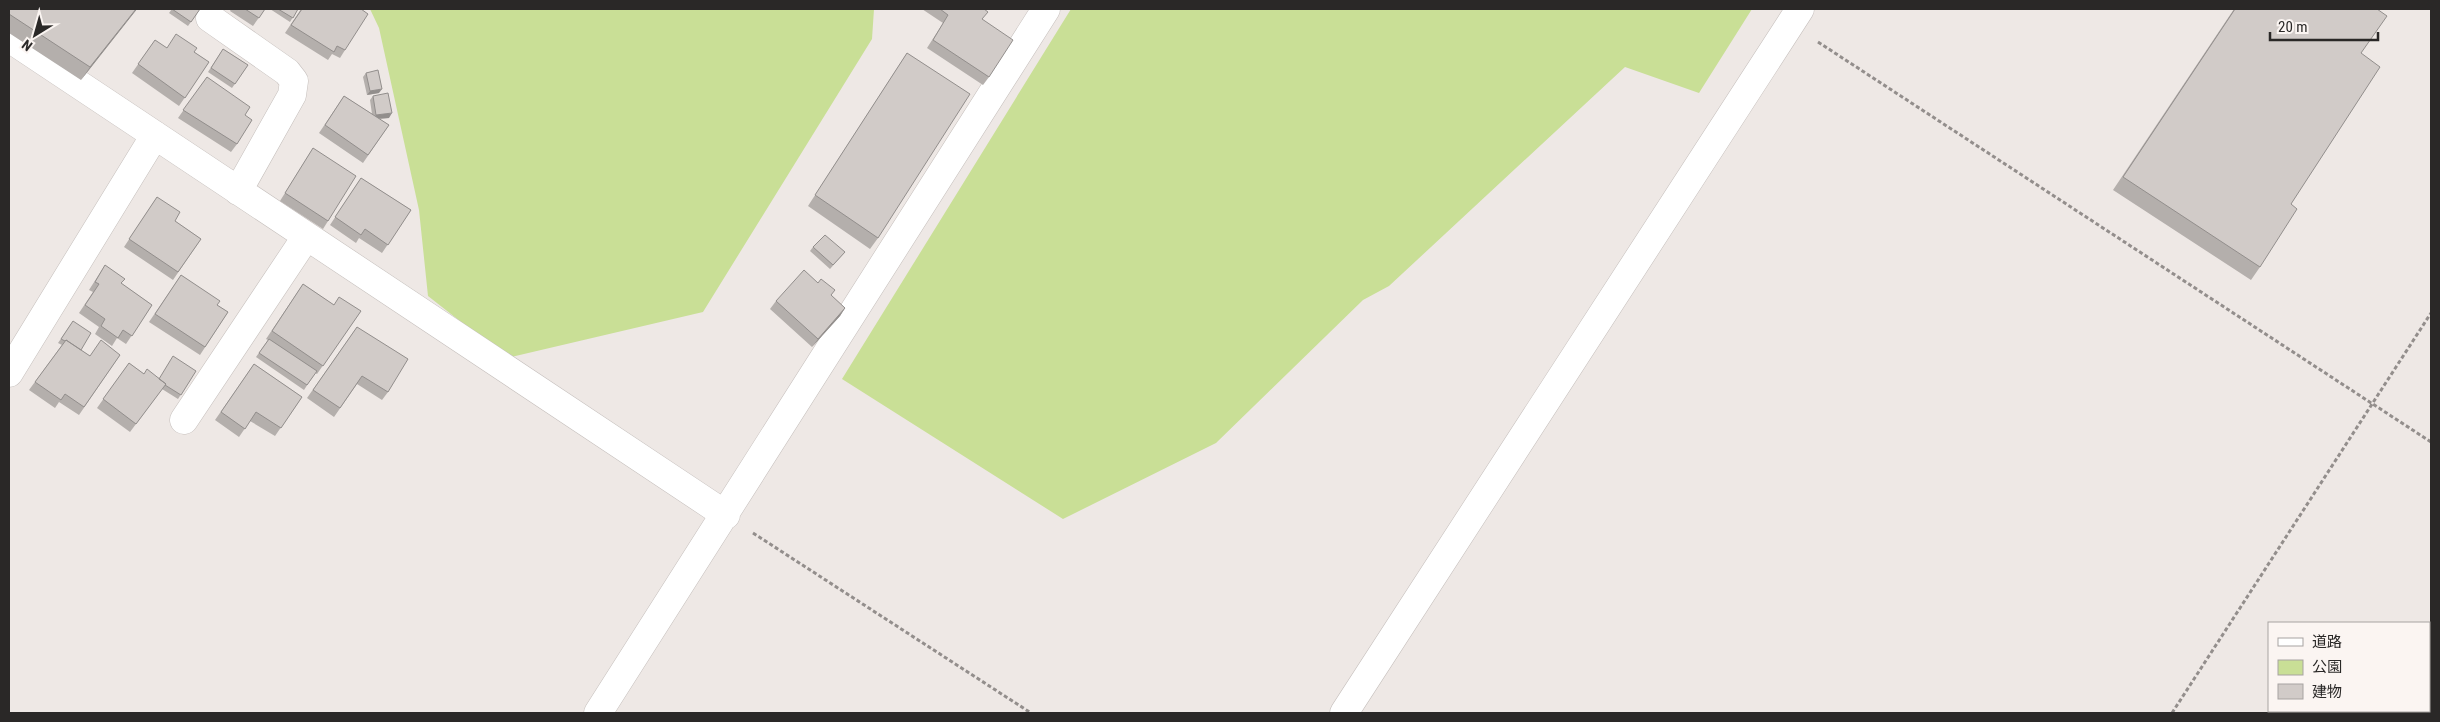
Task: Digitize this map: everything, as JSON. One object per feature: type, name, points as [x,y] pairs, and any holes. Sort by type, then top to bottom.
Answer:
[{"type":"street","points":[[598,713],[726,515],[1045,9]]},
{"type":"street","points":[[1344,713],[1795,16]]},
{"type":"street","points":[[210,18],[287,72],[294,81],[292,95],[238,191]]},
{"type":"street","points":[[9,38],[726,515]]},
{"type":"street","points":[[9,374],[155,135]]},
{"type":"street","points":[[184,420],[306,237]]},
{"type":"path","points":[[1795,16],[2431,442]]},
{"type":"path","points":[[2172,713],[2431,313]]},
{"type":"path","points":[[726,515],[1031,713]]},
{"type":"green space","points":[[370,9],[874,9],[872,39],[703,312],[507,358],[428,296],[419,210],[379,28]]},
{"type":"green space","points":[[1071,9],[1752,9],[1699,93],[1625,67],[1389,286],[1363,300],[1216,443],[1063,519],[842,379]]},
{"type":"building","points":[[9,9],[136,9],[90,67],[9,14]]},
{"type":"building","points":[[172,9],[200,9],[191,22]]},
{"type":"building","points":[[245,9],[265,9],[259,18]]},
{"type":"building","points":[[278,9],[298,9],[293,18]]},
{"type":"building","points":[[302,9],[361,9],[368,14],[345,50],[337,46],[334,52],[291,25]]},
{"type":"building","points":[[940,9],[984,9],[988,12],[982,19],[1013,40],[989,77],[933,40],[948,15]]},
{"type":"building","points":[[2235,9],[2377,9],[2387,16],[2361,53],[2380,67],[2291,204],[2297,209],[2260,267],[2123,177]]},
{"type":"building","points":[[176,34],[197,48],[194,52],[209,62],[185,98],[138,64],[155,40],[167,48]]},
{"type":"building","points":[[223,49],[248,65],[235,84],[211,68]]},
{"type":"building","points":[[907,53],[970,94],[878,238],[815,195]]},
{"type":"building","points":[[378,70],[382,89],[370,91],[366,73]]},
{"type":"building","points":[[207,77],[250,107],[245,115],[252,120],[237,144],[183,110]]},
{"type":"building","points":[[388,93],[392,113],[376,115],[373,96]]},
{"type":"building","points":[[344,96],[389,125],[368,155],[325,125]]},
{"type":"building","points":[[313,148],[356,176],[328,221],[285,193]]},
{"type":"building","points":[[361,178],[411,210],[388,245],[365,229],[361,235],[335,217]]},
{"type":"building","points":[[157,197],[180,212],[175,221],[201,239],[178,272],[129,239]]},
{"type":"building","points":[[825,235],[845,252],[833,265],[813,247]]},
{"type":"building","points":[[105,265],[125,279],[121,283],[152,305],[132,336],[123,330],[118,338],[101,326],[105,319],[85,305],[99,284],[95,282]]},
{"type":"building","points":[[804,270],[818,283],[821,279],[835,290],[831,295],[845,308],[818,339],[776,301]]},
{"type":"building","points":[[181,275],[220,301],[217,305],[228,312],[205,347],[155,314]]},
{"type":"building","points":[[303,284],[334,305],[339,297],[361,311],[323,366],[272,331]]},
{"type":"building","points":[[73,321],[91,333],[81,350],[66,340],[61,339]]},
{"type":"building","points":[[357,327],[408,359],[388,392],[362,376],[340,408],[313,390]]},
{"type":"building","points":[[269,339],[317,371],[307,385],[259,353]]},
{"type":"building","points":[[66,340],[90,356],[101,340],[120,355],[84,407],[65,394],[61,400],[35,382]]},
{"type":"building","points":[[173,356],[196,371],[181,395],[159,379]]},
{"type":"building","points":[[129,363],[144,374],[147,369],[166,384],[136,424],[103,399]]},
{"type":"building","points":[[254,364],[302,397],[281,428],[256,412],[245,429],[221,412]]}]
